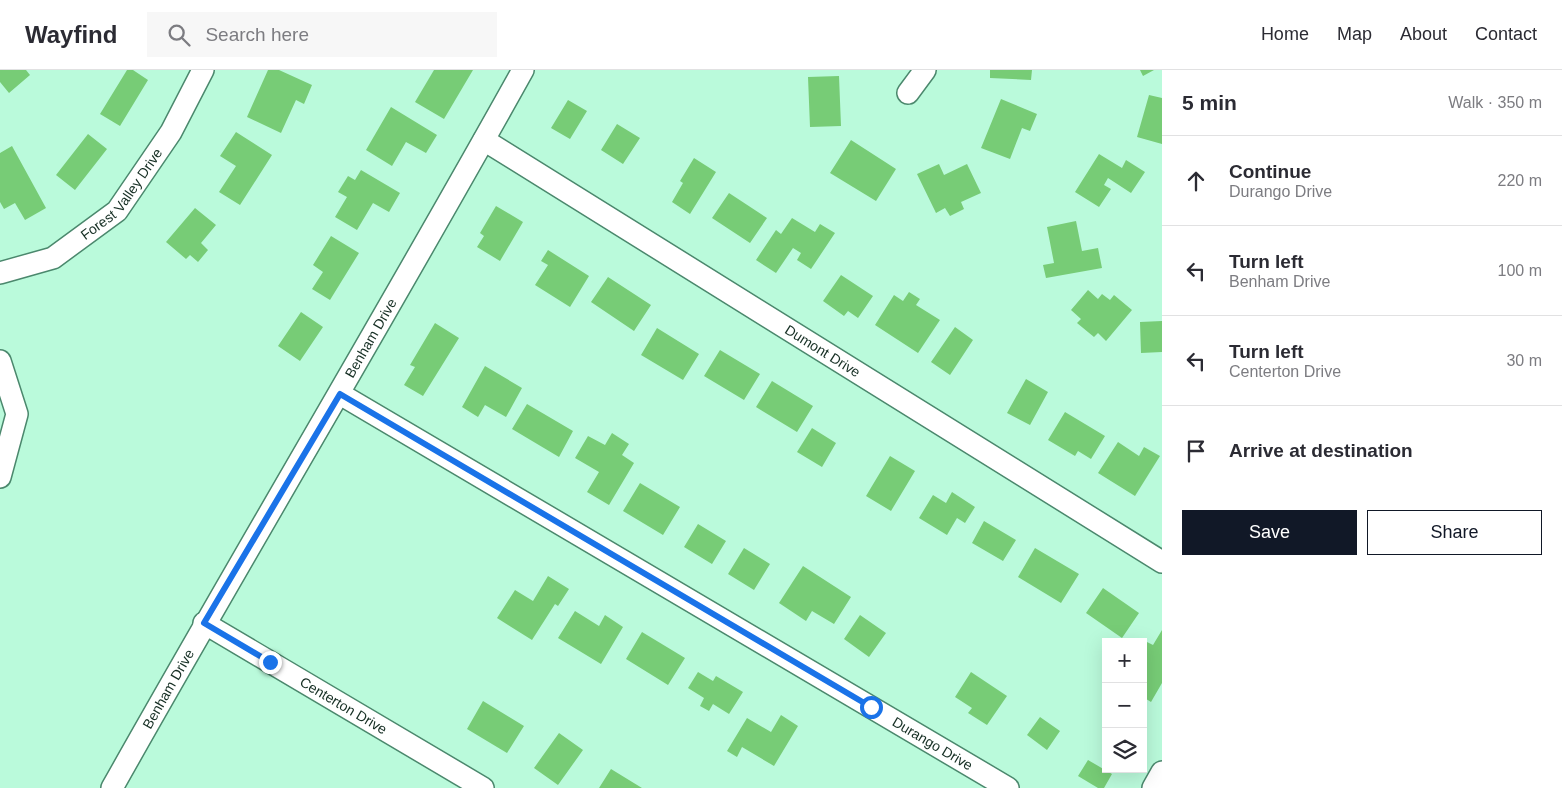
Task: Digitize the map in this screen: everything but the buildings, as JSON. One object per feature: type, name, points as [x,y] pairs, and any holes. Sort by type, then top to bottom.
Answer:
[{"type":"street","name":"Forest Valley Drive","points":[[0,273],[53,258],[117,211],[171,132],[203,70]]},
{"type":"street","name":"Benham Drive","points":[[112,788],[204,623],[340,394],[522,70]]},
{"type":"street","points":[[908,93],[926,70]]},
{"type":"street","name":"Dumont Drive","points":[[484,140],[1162,562]]},
{"type":"street","points":[[0,361],[17,414],[0,477]]},
{"type":"street","name":"Durango Drive","points":[[340,394],[1008,788]]},
{"type":"street","name":"Centerton Drive","points":[[204,623],[483,788]]},
{"type":"street","points":[[1153,788],[1162,772]]},
{"type":"route","points":[[270,662],[204,623],[340,394],[871,707]]}]
